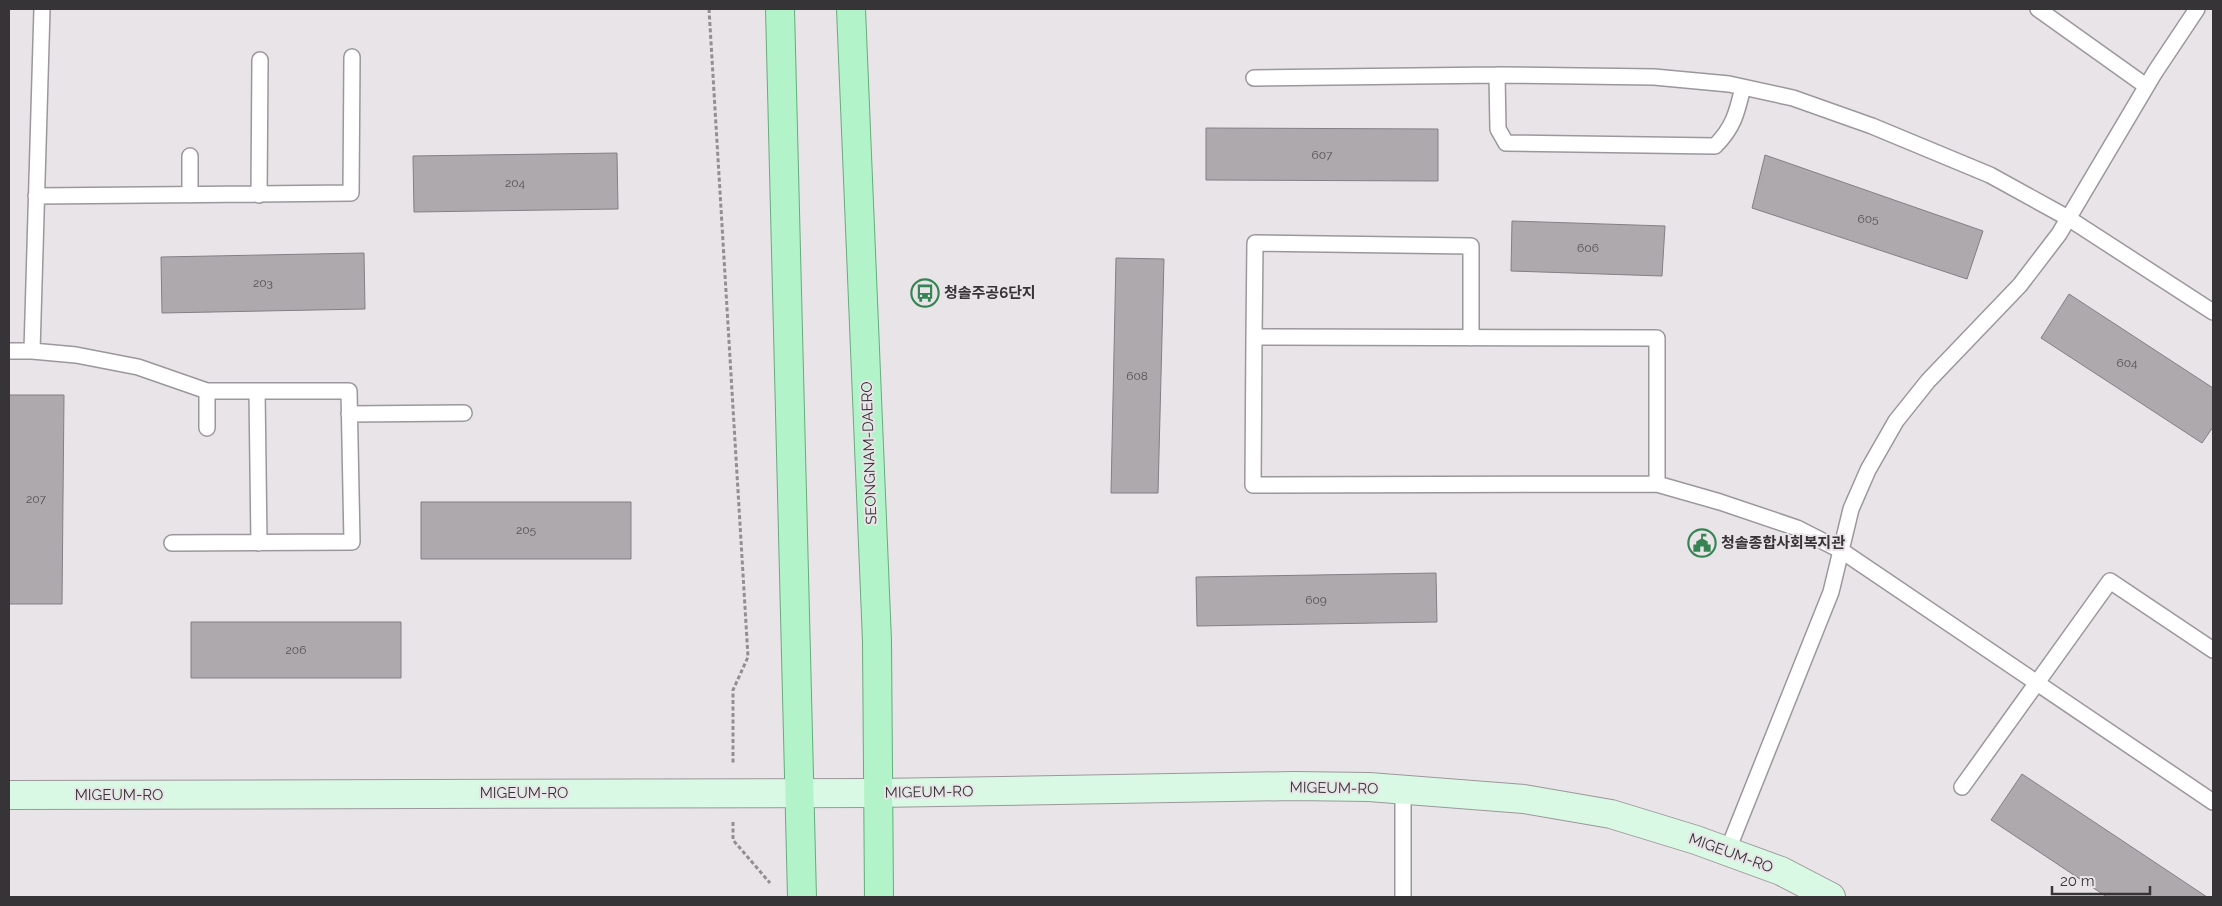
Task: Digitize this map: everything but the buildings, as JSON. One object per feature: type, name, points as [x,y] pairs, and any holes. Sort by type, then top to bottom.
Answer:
[{"type":"main road","points":[[780,9],[802,897]]},
{"type":"main road","name":"SEONGNAM-DAERO","points":[[851,9],[877,641],[879,897]]},
{"type":"main road","name":"MIGEUM-RO","points":[[9,795],[877,793],[1293,786],[1369,788],[1524,799],[1611,814],[1781,871],[1831,897]]},
{"type":"lane","points":[[32,350],[42,9]]},
{"type":"lane","points":[[2038,9],[2146,86]]},
{"type":"lane","points":[[1727,852],[1830,592],[1851,509],[1868,470],[1896,421],[1928,382],[2020,285],[2068,218],[2146,86],[2197,9]]},
{"type":"lane","points":[[36,196],[351,194],[352,57]]},
{"type":"lane","points":[[259,194],[260,60]]},
{"type":"lane","points":[[1497,76],[1498,129],[1506,143],[1715,146],[1727,134],[1737,115],[1743,87]]},
{"type":"lane","points":[[1254,78],[1654,77],[1692,79],[1743,87],[1793,98],[1872,126],[1990,175],[2068,218],[2213,312]]},
{"type":"lane","points":[[190,156],[190,195]]},
{"type":"lane","points":[[1471,338],[1471,246],[1255,244],[1253,485],[1656,484],[1720,502],[1797,528],[1842,550],[2213,802]]},
{"type":"lane","points":[[1254,337],[1656,338],[1656,484]]},
{"type":"lane","points":[[9,351],[32,350],[76,355],[138,367],[206,391],[349,391],[352,542],[172,544]]},
{"type":"lane","points":[[206,391],[206,428]]},
{"type":"lane","points":[[257,391],[259,543]]},
{"type":"lane","points":[[349,414],[464,413]]},
{"type":"lane","points":[[1962,788],[2110,581],[2213,650]]},
{"type":"lane","points":[[1403,790],[1403,897]]},
{"type":"path","points":[[709,9],[748,656],[733,690],[733,840],[771,884],[771,891]]},
{"type":"place","name":"청솔주공6단지","points":[[925,293]]},
{"type":"place","name":"청솔종합사회복지관","points":[[1702,543]]}]
